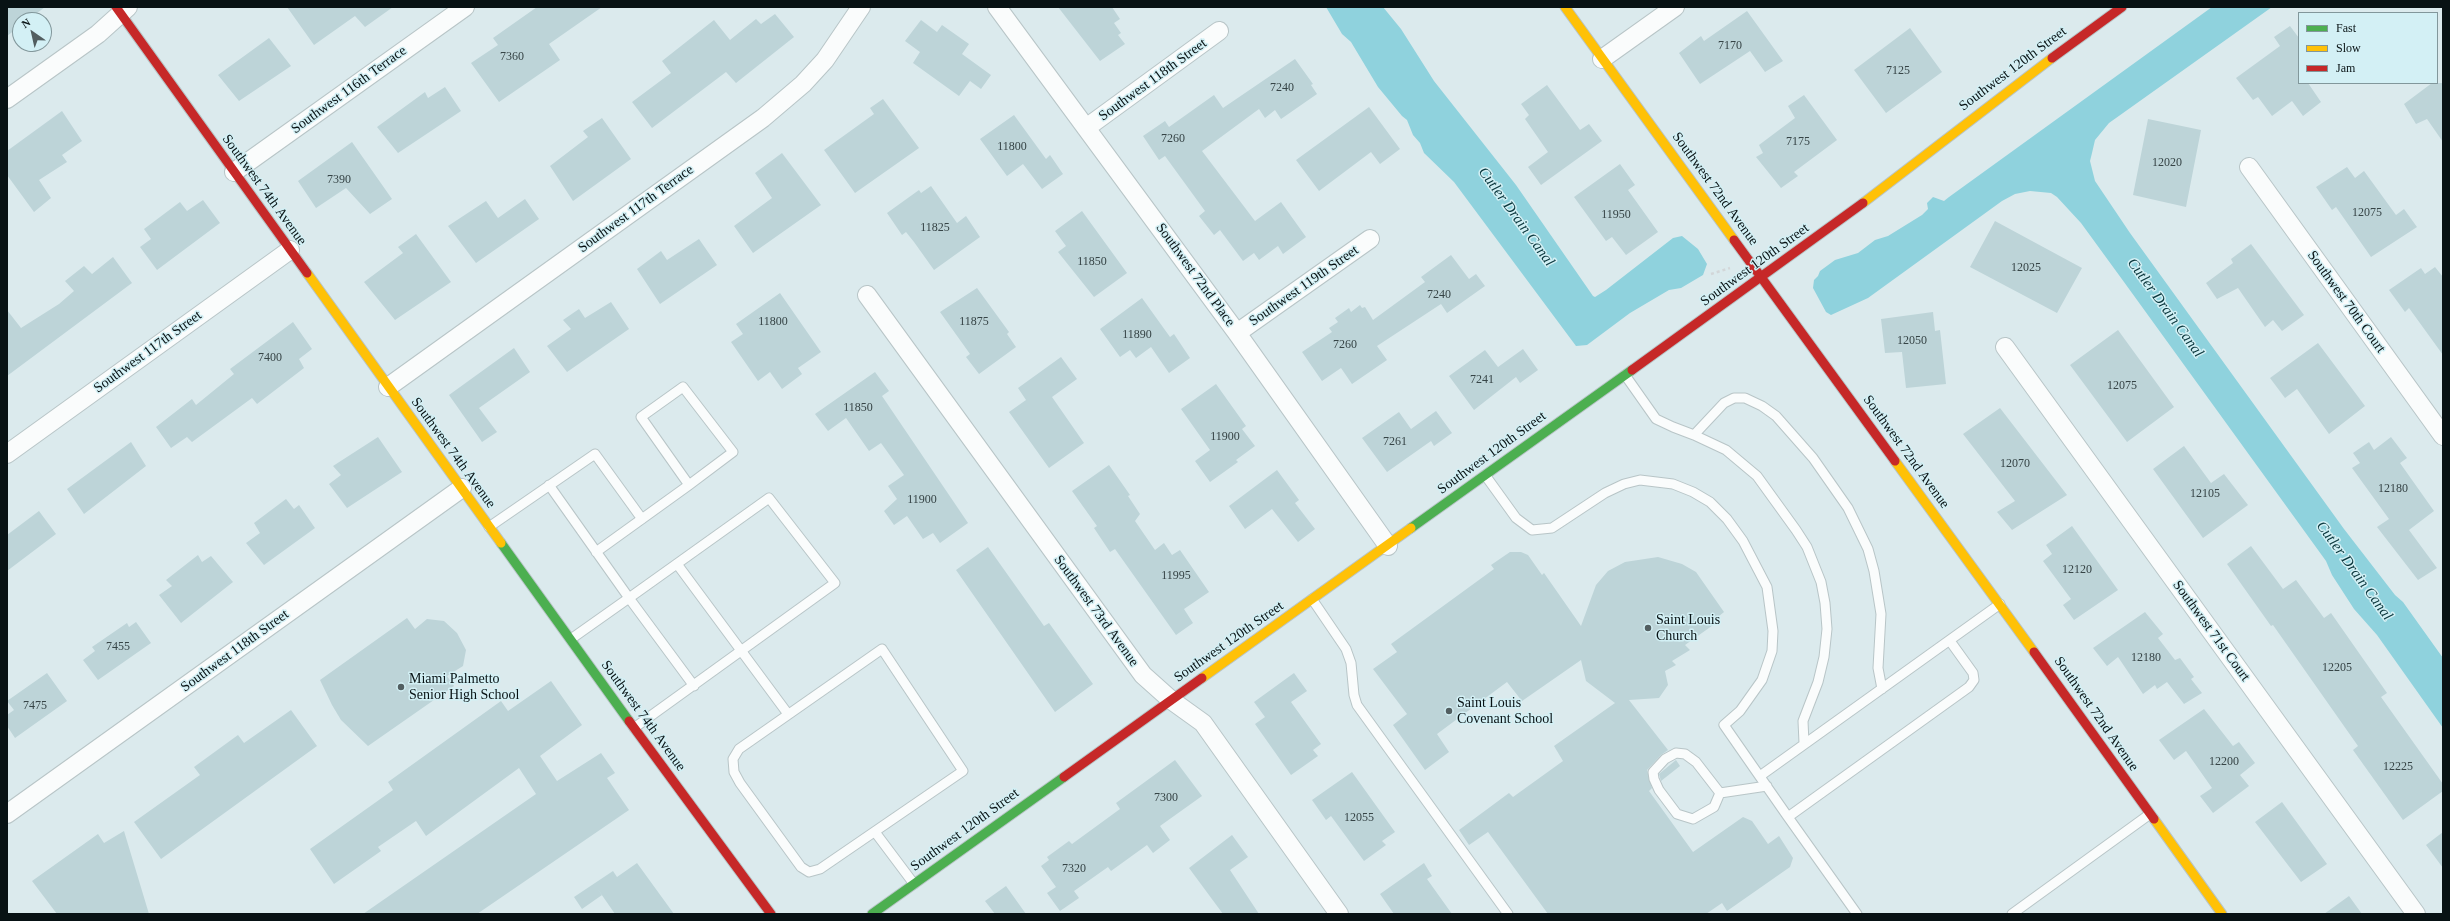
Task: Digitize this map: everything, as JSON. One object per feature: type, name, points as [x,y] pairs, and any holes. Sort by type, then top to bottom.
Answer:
[{"type":"street","name":"Southwest 116th Terrace","points":[[234,172],[465,7]]},
{"type":"street","name":"Southwest 117th Terrace","points":[[388,387],[764,118],[803,84],[825,60],[860,7]]},
{"type":"street","name":"Southwest 72nd Place","points":[[997,7],[1238,333],[1388,546]]},
{"type":"street","name":"Southwest 72nd Avenue","points":[[1565,7],[2000,604],[2222,914]]},
{"type":"street","points":[[1602,59],[1675,7]]},
{"type":"street","name":"Southwest 120th Street","points":[[872,914],[1762,278],[1895,179],[2005,92],[2122,7]]},
{"type":"street","name":"Southwest 74th Avenue","points":[[122,9],[234,172],[388,387],[634,728],[771,914]]},
{"type":"street","points":[[7,99],[98,34],[122,9]]},
{"type":"street","name":"Southwest 118th Street","points":[[1086,128],[1219,31]]},
{"type":"street","name":"Southwest 70th Court","points":[[2249,167],[2443,436]]},
{"type":"street","name":"Southwest 119th Street","points":[[1238,333],[1370,239]]},
{"type":"street","name":"Southwest 117th Street","points":[[7,454],[290,250]]},
{"type":"street","name":"Southwest 73rd Avenue","points":[[867,295],[1143,675],[1170,700],[1203,723],[1333,912]]},
{"type":"street","name":"Southwest 71st Court","points":[[2005,347],[2416,914]]},
{"type":"street","name":"Southwest 118th Street","points":[[7,814],[462,488]]},
{"type":"lane","points":[[1625,375],[1656,419],[1726,450],[1757,476],[1796,530],[1806,547],[1821,582],[1825,603],[1827,629],[1824,657],[1818,682],[1803,721],[1804,743]]},
{"type":"lane","points":[[596,552],[689,485],[732,452],[683,387],[641,417],[689,485]]},
{"type":"lane","points":[[1694,435],[1724,403],[1734,398],[1745,398],[1762,406],[1776,416],[1813,458],[1848,508],[1868,549],[1874,571],[1881,614],[1878,668],[1882,689]]},
{"type":"lane","points":[[489,527],[595,454],[642,519]]},
{"type":"lane","points":[[1485,475],[1516,518],[1532,530],[1552,528],[1604,493],[1624,484],[1640,480],[1673,484],[1693,492],[1710,502],[1728,519],[1758,566],[1767,586],[1773,631],[1772,651],[1764,675],[1752,697],[1740,711],[1724,725],[1857,914]]},
{"type":"lane","points":[[549,485],[629,598],[694,686]]},
{"type":"lane","points":[[571,639],[769,498],[835,583],[634,728]]},
{"type":"lane","points":[[677,564],[788,714]]},
{"type":"lane","points":[[1312,599],[1346,649],[1351,663],[1354,695],[1357,705],[1508,914]]},
{"type":"lane","points":[[1760,776],[2000,604]]},
{"type":"lane","points":[[1788,817],[1969,687],[1974,680],[1972,673],[1950,641]]},
{"type":"lane","points":[[882,649],[963,771],[820,869],[809,872],[801,867],[740,783],[734,772],[733,759],[739,749],[788,714],[882,649]]},
{"type":"lane","points":[[1676,753],[1686,754],[1696,762],[1720,793],[1714,807],[1706,814],[1693,819],[1684,817],[1678,814],[1662,795],[1654,779],[1653,772],[1665,759],[1676,753]]},
{"type":"lane","points":[[1720,793],[1767,786]]},
{"type":"lane","points":[[2012,914],[2150,814]]},
{"type":"lane","points":[[875,832],[914,884]]},
{"type":"path","points":[[1711,274],[1730,268]]},
{"type":"water","name":"Cutler Drain Canal","points":[[1326,7],[1383,7],[1401,29],[1434,81],[1516,185],[1593,296],[1595,297],[1606,290],[1673,238],[1682,236],[1698,249],[1707,264],[1703,275],[1681,288],[1669,290],[1630,313],[1587,345],[1576,346],[1454,182],[1424,153],[1420,143],[1413,135],[1407,120],[1378,87],[1351,42],[1342,34]]},
{"type":"water","name":"Cutler Drain Canal","points":[[2212,7],[2272,7],[2109,123],[2095,140],[2090,161],[2095,181],[2130,233],[2344,529],[2395,595],[2403,602],[2443,658],[2443,728],[2377,635],[2354,609],[2332,575],[2326,561],[2124,282],[2081,223],[2057,197],[2051,193],[2030,191],[2015,194],[2002,201],[1868,298],[1831,315],[1826,312],[1813,288],[1814,280],[1820,271],[1835,260],[1858,253],[1875,240],[1888,236],[1922,215],[1928,209],[1927,203],[1933,197],[1944,201]]},
{"type":"building","points":[[7,7],[45,7],[38,12],[12,12],[12,32],[7,36]]},
{"type":"building","points":[[287,7],[393,7],[365,27],[355,16],[314,45]]},
{"type":"building","points":[[537,7],[602,7],[549,44],[560,60],[499,102],[471,63],[498,45],[493,38]]},
{"type":"building","points":[[1058,7],[1112,7],[1120,19],[1114,23],[1121,33],[1118,35],[1125,44],[1100,61]]},
{"type":"building","points":[[1747,11],[1783,61],[1765,72],[1750,51],[1700,84],[1679,53],[1701,36],[1704,41]]},
{"type":"building","points":[[775,14],[794,37],[736,83],[726,72],[652,128],[632,102],[671,73],[662,61],[714,20],[730,40],[756,19],[761,24]]},
{"type":"building","points":[[921,20],[937,32],[942,25],[969,44],[962,54],[991,75],[981,89],[970,81],[959,96],[913,63],[920,52],[905,41]]},
{"type":"building","points":[[2290,26],[2298,37],[2298,84],[2309,84],[2321,102],[2303,116],[2292,101],[2272,116],[2258,97],[2253,100],[2236,78],[2280,46],[2274,37]]},
{"type":"building","points":[[1910,28],[1942,72],[1886,113],[1854,70]]},
{"type":"building","points":[[269,38],[291,66],[239,101],[218,75]]},
{"type":"building","points":[[1295,59],[1313,84],[1311,85],[1317,94],[1281,119],[1275,110],[1265,118],[1259,109],[1202,151],[1255,221],[1281,202],[1306,237],[1283,254],[1278,246],[1259,260],[1254,253],[1243,261],[1220,230],[1214,235],[1199,216],[1205,211],[1165,156],[1159,160],[1143,136],[1165,121],[1169,127],[1214,95],[1223,108]]},
{"type":"building","points":[[2443,83],[2443,142],[2427,119],[2416,124],[2404,104],[2431,84]]},
{"type":"building","points":[[1547,85],[1580,130],[1589,124],[1602,141],[1541,185],[1528,167],[1548,152],[1525,119],[1529,115],[1521,104]]},
{"type":"building","points":[[445,87],[461,111],[398,153],[377,127],[425,92],[428,98]]},
{"type":"building","points":[[1804,95],[1837,140],[1794,172],[1798,176],[1781,188],[1756,157],[1763,153],[1759,145],[1795,118],[1788,106]]},
{"type":"building","points":[[883,99],[919,148],[855,193],[824,150],[874,114],[870,108]]},
{"type":"building","points":[[1369,107],[1400,149],[1380,164],[1371,152],[1319,191],[1296,160]]},
{"type":"building","points":[[62,111],[82,141],[62,155],[67,162],[39,180],[51,198],[34,212],[7,175],[7,151]]},
{"type":"building","points":[[1014,115],[1046,159],[1050,155],[1063,174],[1042,189],[1023,164],[1007,176],[980,139]]},
{"type":"building","points":[[602,118],[631,159],[573,201],[550,166],[588,137],[583,131]]},
{"type":"building","points":[[2148,119],[2201,130],[2186,207],[2133,195]]},
{"type":"building","points":[[352,142],[392,199],[370,214],[346,188],[316,208],[298,181]]},
{"type":"building","points":[[782,153],[821,205],[753,253],[734,226],[772,198],[755,173]]},
{"type":"building","points":[[1620,164],[1635,185],[1628,190],[1658,232],[1626,255],[1612,237],[1606,241],[1574,197]]},
{"type":"building","points":[[2347,167],[2355,178],[2364,171],[2396,215],[2404,209],[2417,227],[2371,257],[2336,207],[2332,210],[2316,187]]},
{"type":"building","points":[[931,186],[957,223],[966,216],[980,237],[934,270],[906,232],[902,235],[887,213],[919,190],[921,193]]},
{"type":"building","points":[[525,199],[539,219],[476,263],[448,226],[486,201],[498,218]]},
{"type":"building","points":[[203,200],[220,223],[157,270],[140,247],[151,239],[144,229],[180,202],[187,211]]},
{"type":"building","points":[[1082,211],[1127,273],[1094,297],[1058,252],[1066,246],[1055,231]]},
{"type":"building","points":[[1995,221],[2082,268],[2057,313],[1970,267]]},
{"type":"building","points":[[416,234],[451,282],[395,320],[364,282],[403,253],[398,247]]},
{"type":"building","points":[[699,239],[717,265],[660,304],[637,269],[661,251],[667,260]]},
{"type":"building","points":[[2251,244],[2304,315],[2282,331],[2273,320],[2265,327],[2238,288],[2217,299],[2206,283],[2233,263],[2231,259]]},
{"type":"building","points":[[1451,255],[1469,279],[1476,274],[1485,286],[1447,313],[1441,304],[1377,346],[1387,360],[1352,384],[1341,368],[1322,381],[1302,352],[1332,332],[1329,328],[1338,322],[1335,318],[1349,308],[1351,312],[1360,305],[1362,308],[1365,307],[1373,320],[1425,282],[1421,277]]},
{"type":"building","points":[[113,257],[132,283],[7,376],[7,310],[21,328],[59,304],[74,291],[65,281],[84,266],[92,274]]},
{"type":"building","points":[[2435,267],[2443,277],[2443,355],[2409,308],[2405,312],[2389,290],[2421,268],[2425,274]]},
{"type":"building","points":[[977,288],[1009,332],[1007,334],[1016,347],[979,374],[966,357],[970,354],[940,312]]},
{"type":"building","points":[[780,293],[821,352],[798,368],[802,374],[782,389],[770,372],[758,381],[731,342],[743,334],[736,324]]},
{"type":"building","points":[[1142,298],[1170,337],[1174,334],[1190,358],[1169,373],[1151,347],[1136,358],[1130,350],[1120,357],[1100,329]]},
{"type":"building","points":[[611,302],[629,329],[567,372],[547,346],[571,329],[563,320],[579,309],[585,318]]},
{"type":"building","points":[[1933,312],[1935,331],[1940,330],[1946,384],[1906,388],[1902,352],[1885,353],[1881,319]]},
{"type":"building","points":[[293,322],[312,349],[299,359],[304,368],[257,404],[252,398],[192,442],[187,437],[171,448],[156,427],[192,399],[196,405],[234,374],[230,369]]},
{"type":"building","points":[[2118,330],[2174,407],[2127,442],[2070,365]]},
{"type":"building","points":[[2318,343],[2365,406],[2329,434],[2297,389],[2285,398],[2270,378]]},
{"type":"building","points":[[514,348],[530,372],[479,408],[497,432],[482,442],[449,395]]},
{"type":"building","points":[[1523,349],[1538,370],[1520,383],[1516,377],[1474,410],[1449,376],[1485,350],[1498,367]]},
{"type":"building","points":[[1061,357],[1077,379],[1052,397],[1084,443],[1049,468],[1009,412],[1026,400],[1018,388]]},
{"type":"building","points":[[875,372],[889,391],[882,396],[968,523],[940,543],[933,533],[923,539],[907,516],[894,525],[884,511],[897,499],[888,486],[904,475],[881,443],[869,451],[846,418],[828,431],[815,414]]},
{"type":"building","points":[[1216,384],[1246,426],[1242,429],[1255,446],[1236,460],[1238,462],[1210,482],[1195,461],[1210,450],[1181,409]]},
{"type":"building","points":[[2000,408],[2067,495],[2012,530],[1997,512],[2015,501],[1963,434]]},
{"type":"building","points":[[1436,411],[1452,433],[1434,446],[1431,441],[1387,472],[1362,438],[1399,412],[1411,429]]},
{"type":"building","points":[[378,437],[402,472],[347,508],[329,484],[341,475],[333,466]]},
{"type":"building","points":[[2391,437],[2407,458],[2400,463],[2434,511],[2409,530],[2437,568],[2418,580],[2377,527],[2389,519],[2352,468],[2360,463],[2353,453],[2369,442],[2374,450]]},
{"type":"building","points":[[131,442],[146,466],[84,514],[67,489]]},
{"type":"building","points":[[2184,446],[2211,483],[2224,474],[2248,505],[2203,538],[2153,469]]},
{"type":"building","points":[[1109,465],[1130,495],[1128,496],[1140,514],[1135,521],[1155,550],[1164,543],[1172,555],[1180,550],[1209,592],[1184,609],[1193,623],[1176,635],[1115,549],[1110,552],[1094,528],[1097,526],[1072,491]]},
{"type":"building","points":[[1277,470],[1299,500],[1295,503],[1315,529],[1298,542],[1272,509],[1245,529],[1229,506]]},
{"type":"building","points":[[286,499],[294,509],[299,505],[315,528],[264,565],[246,543],[260,533],[254,523]]},
{"type":"building","points":[[39,511],[56,534],[7,571],[7,535]]},
{"type":"building","points":[[2072,526],[2118,590],[2074,620],[2063,605],[2071,599],[2043,561],[2052,554],[2046,545]]},
{"type":"building","points":[[2251,546],[2283,589],[2296,580],[2324,618],[2331,613],[2387,693],[2381,697],[2443,784],[2443,791],[2403,820],[2353,750],[2358,746],[2273,625],[2271,626],[2227,564]]},
{"type":"building","points":[[988,547],[1044,626],[1049,623],[1093,684],[1055,712],[956,570]]},
{"type":"building","points":[[1510,552],[1521,552],[1528,555],[1542,575],[1544,573],[1581,626],[1596,585],[1608,571],[1625,562],[1658,557],[1682,564],[1696,572],[1724,612],[1713,621],[1716,623],[1685,645],[1690,650],[1672,661],[1676,665],[1665,671],[1668,685],[1659,698],[1629,700],[1668,750],[1661,755],[1647,770],[1652,788],[1649,791],[1693,852],[1743,817],[1752,821],[1768,844],[1779,836],[1793,858],[1790,867],[1727,911],[1722,903],[1706,914],[1548,914],[1488,832],[1469,845],[1459,830],[1509,793],[1513,797],[1563,761],[1554,746],[1615,703],[1586,681],[1581,660],[1522,701],[1507,682],[1437,734],[1449,752],[1425,770],[1393,725],[1407,714],[1373,669],[1397,652],[1391,644],[1494,569],[1491,565]]},
{"type":"building","points":[[198,555],[202,562],[211,556],[233,582],[181,623],[159,595],[172,586],[166,580]]},
{"type":"building","points":[[2145,612],[2163,634],[2158,638],[2175,660],[2180,658],[2194,677],[2191,679],[2202,693],[2184,704],[2167,682],[2157,689],[2155,685],[2143,694],[2118,657],[2107,666],[2093,648]]},
{"type":"building","points":[[407,618],[415,629],[427,619],[444,621],[457,633],[466,650],[463,666],[447,676],[454,686],[368,746],[341,720],[320,680]]},
{"type":"building","points":[[136,622],[151,643],[98,680],[83,660],[95,651],[92,647],[127,623],[129,627]]},
{"type":"building","points":[[47,673],[67,701],[15,738],[7,726],[7,715],[14,710],[7,701]]},
{"type":"building","points":[[1294,673],[1307,691],[1291,702],[1321,744],[1313,750],[1318,756],[1291,775],[1255,724],[1265,717],[1254,702]]},
{"type":"building","points":[[551,681],[582,725],[540,756],[557,781],[601,753],[615,773],[607,778],[629,810],[477,914],[363,914],[536,794],[519,768],[426,836],[416,821],[378,847],[381,851],[334,884],[310,849],[393,790],[388,782],[501,701],[508,711]]},
{"type":"building","points":[[2204,709],[2233,746],[2239,742],[2255,763],[2240,775],[2249,786],[2213,813],[2200,796],[2212,788],[2186,751],[2174,760],[2159,740]]},
{"type":"building","points":[[291,710],[317,746],[161,859],[134,822],[200,775],[194,767],[238,735],[244,743]]},
{"type":"building","points":[[1175,760],[1202,796],[1160,826],[1170,840],[1153,853],[1147,845],[1111,871],[1108,867],[1074,891],[1079,898],[1060,911],[1047,893],[1056,887],[1041,866],[1049,860],[1047,857],[1069,841],[1072,844],[1120,809],[1116,803]]},
{"type":"building","points":[[1676,760],[1680,766],[1661,781],[1659,774]]},
{"type":"building","points":[[1352,772],[1395,832],[1382,841],[1386,845],[1364,861],[1331,816],[1326,820],[1312,800]]},
{"type":"building","points":[[2282,802],[2327,864],[2301,882],[2255,822]]},
{"type":"building","points":[[124,831],[149,914],[57,914],[32,881],[98,834],[104,843]]},
{"type":"building","points":[[2443,832],[2443,868],[2426,845]]},
{"type":"building","points":[[1232,835],[1248,857],[1230,870],[1259,914],[1223,914],[1189,868]]},
{"type":"building","points":[[637,863],[674,914],[615,914],[602,895],[582,909],[574,897],[613,871],[617,877]]},
{"type":"building","points":[[1424,863],[1432,876],[1427,879],[1452,914],[1394,914],[1380,894]]},
{"type":"building","points":[[1006,886],[1026,914],[995,914],[985,901]]},
{"type":"building","points":[[2349,896],[2362,914],[2324,914]]},
{"type":"traffic: fast","points":[[1411,528],[1632,370]]},
{"type":"traffic: fast","points":[[501,543],[629,721]]},
{"type":"traffic: fast","points":[[872,914],[1064,777]]},
{"type":"traffic: slow","points":[[1565,7],[1734,240]]},
{"type":"traffic: slow","points":[[1863,203],[2052,58]]},
{"type":"traffic: slow","points":[[307,273],[501,543]]},
{"type":"traffic: slow","points":[[1895,461],[2034,652]]},
{"type":"traffic: slow","points":[[1202,678],[1411,528]]},
{"type":"traffic: slow","points":[[2154,819],[2222,914]]},
{"type":"traffic: jam","points":[[116,7],[307,273]]},
{"type":"traffic: jam","points":[[2052,58],[2122,7]]},
{"type":"traffic: jam","points":[[1632,370],[1863,203]]},
{"type":"traffic: jam","points":[[1734,240],[1895,461]]},
{"type":"traffic: jam","points":[[2034,652],[2154,819]]},
{"type":"traffic: jam","points":[[1064,777],[1202,678]]},
{"type":"traffic: jam","points":[[629,721],[771,914]]},
{"type":"place","name":"Saint Louis Church","points":[[1648,628]]},
{"type":"place","name":"Miami Palmetto Senior High School","points":[[401,687]]},
{"type":"place","name":"Saint Louis Covenant School","points":[[1449,711]]}]
